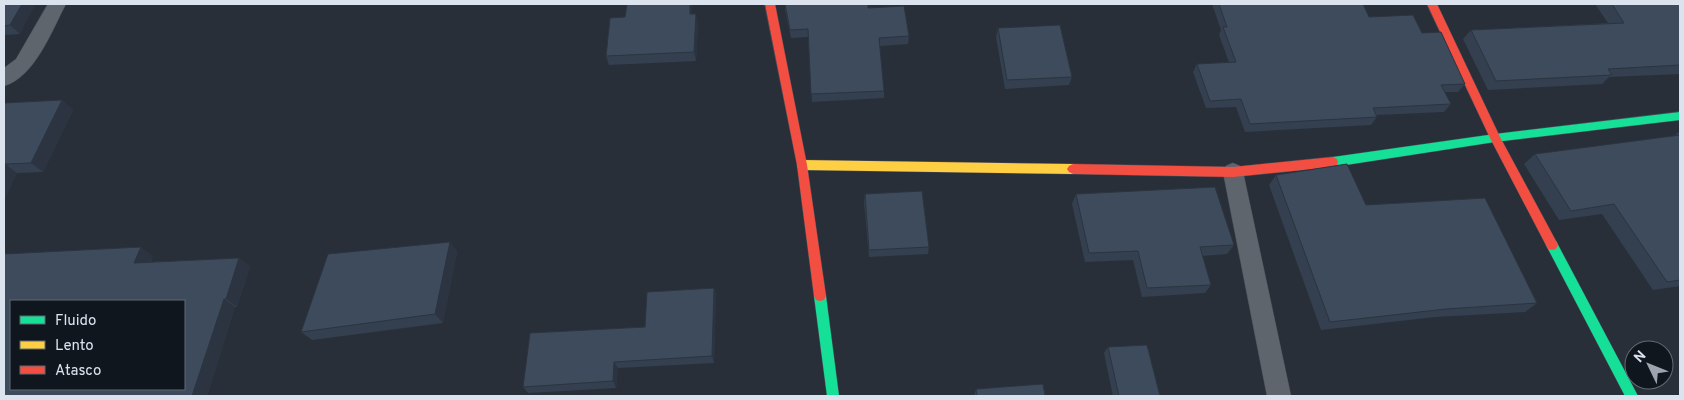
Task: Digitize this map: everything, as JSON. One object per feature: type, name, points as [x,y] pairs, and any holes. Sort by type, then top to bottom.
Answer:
[{"type":"street","points":[[770,4],[802,165],[833,396]]},
{"type":"street","points":[[1432,4],[1495,138],[1632,396]]},
{"type":"street","points":[[802,165],[1233,172],[1368,158],[1495,138],[1680,116]]},
{"type":"lane","points":[[4,78],[22,64],[58,4]]},
{"type":"lane","points":[[1233,172],[1279,396]]},
{"type":"building","points":[[4,4],[22,4],[10,25],[4,26]]},
{"type":"building","points":[[627,4],[690,4],[690,14],[696,14],[694,52],[606,56],[610,18],[625,17]]},
{"type":"building","points":[[785,4],[868,4],[868,8],[904,6],[909,36],[879,38],[884,91],[811,94],[808,29],[790,30]]},
{"type":"building","points":[[1219,4],[1363,4],[1369,17],[1413,15],[1422,33],[1441,32],[1465,84],[1441,85],[1451,104],[1373,108],[1377,117],[1250,124],[1241,99],[1210,101],[1197,64],[1236,62],[1223,27],[1227,27]]},
{"type":"building","points":[[1612,4],[1680,4],[1680,65],[1608,69],[1612,75],[1496,81],[1471,30],[1624,23]]},
{"type":"building","points":[[1060,25],[1072,77],[1007,80],[998,28]]},
{"type":"building","points":[[62,100],[31,163],[5,164],[4,166],[4,103]]},
{"type":"building","points":[[1680,135],[1680,280],[1667,282],[1614,204],[1571,211],[1535,154]]},
{"type":"building","points":[[1347,164],[1366,205],[1485,198],[1537,303],[1446,309],[1330,322],[1276,175]]},
{"type":"building","points":[[1215,187],[1234,245],[1200,247],[1211,285],[1147,288],[1138,251],[1089,253],[1076,194]]},
{"type":"building","points":[[922,191],[929,247],[869,250],[865,194]]},
{"type":"building","points":[[450,242],[435,314],[301,332],[328,254]]},
{"type":"building","points":[[141,247],[134,263],[239,258],[192,396],[4,396],[4,254]]},
{"type":"building","points":[[714,288],[712,356],[614,362],[613,381],[523,387],[530,333],[645,327],[647,292]]},
{"type":"building","points":[[1147,345],[1160,396],[1119,396],[1108,347]]},
{"type":"building","points":[[1043,384],[1045,396],[977,396],[976,389]]},
{"type":"traffic: fast","points":[[1333,162],[1495,138],[1680,116]]},
{"type":"traffic: fast","points":[[1552,245],[1632,396]]},
{"type":"traffic: fast","points":[[820,296],[833,396]]},
{"type":"traffic: slow","points":[[802,165],[1073,169]]},
{"type":"traffic: jam","points":[[770,4],[802,165],[820,296]]},
{"type":"traffic: jam","points":[[1432,4],[1495,138],[1552,245]]},
{"type":"traffic: jam","points":[[1073,169],[1233,172],[1333,162]]}]
